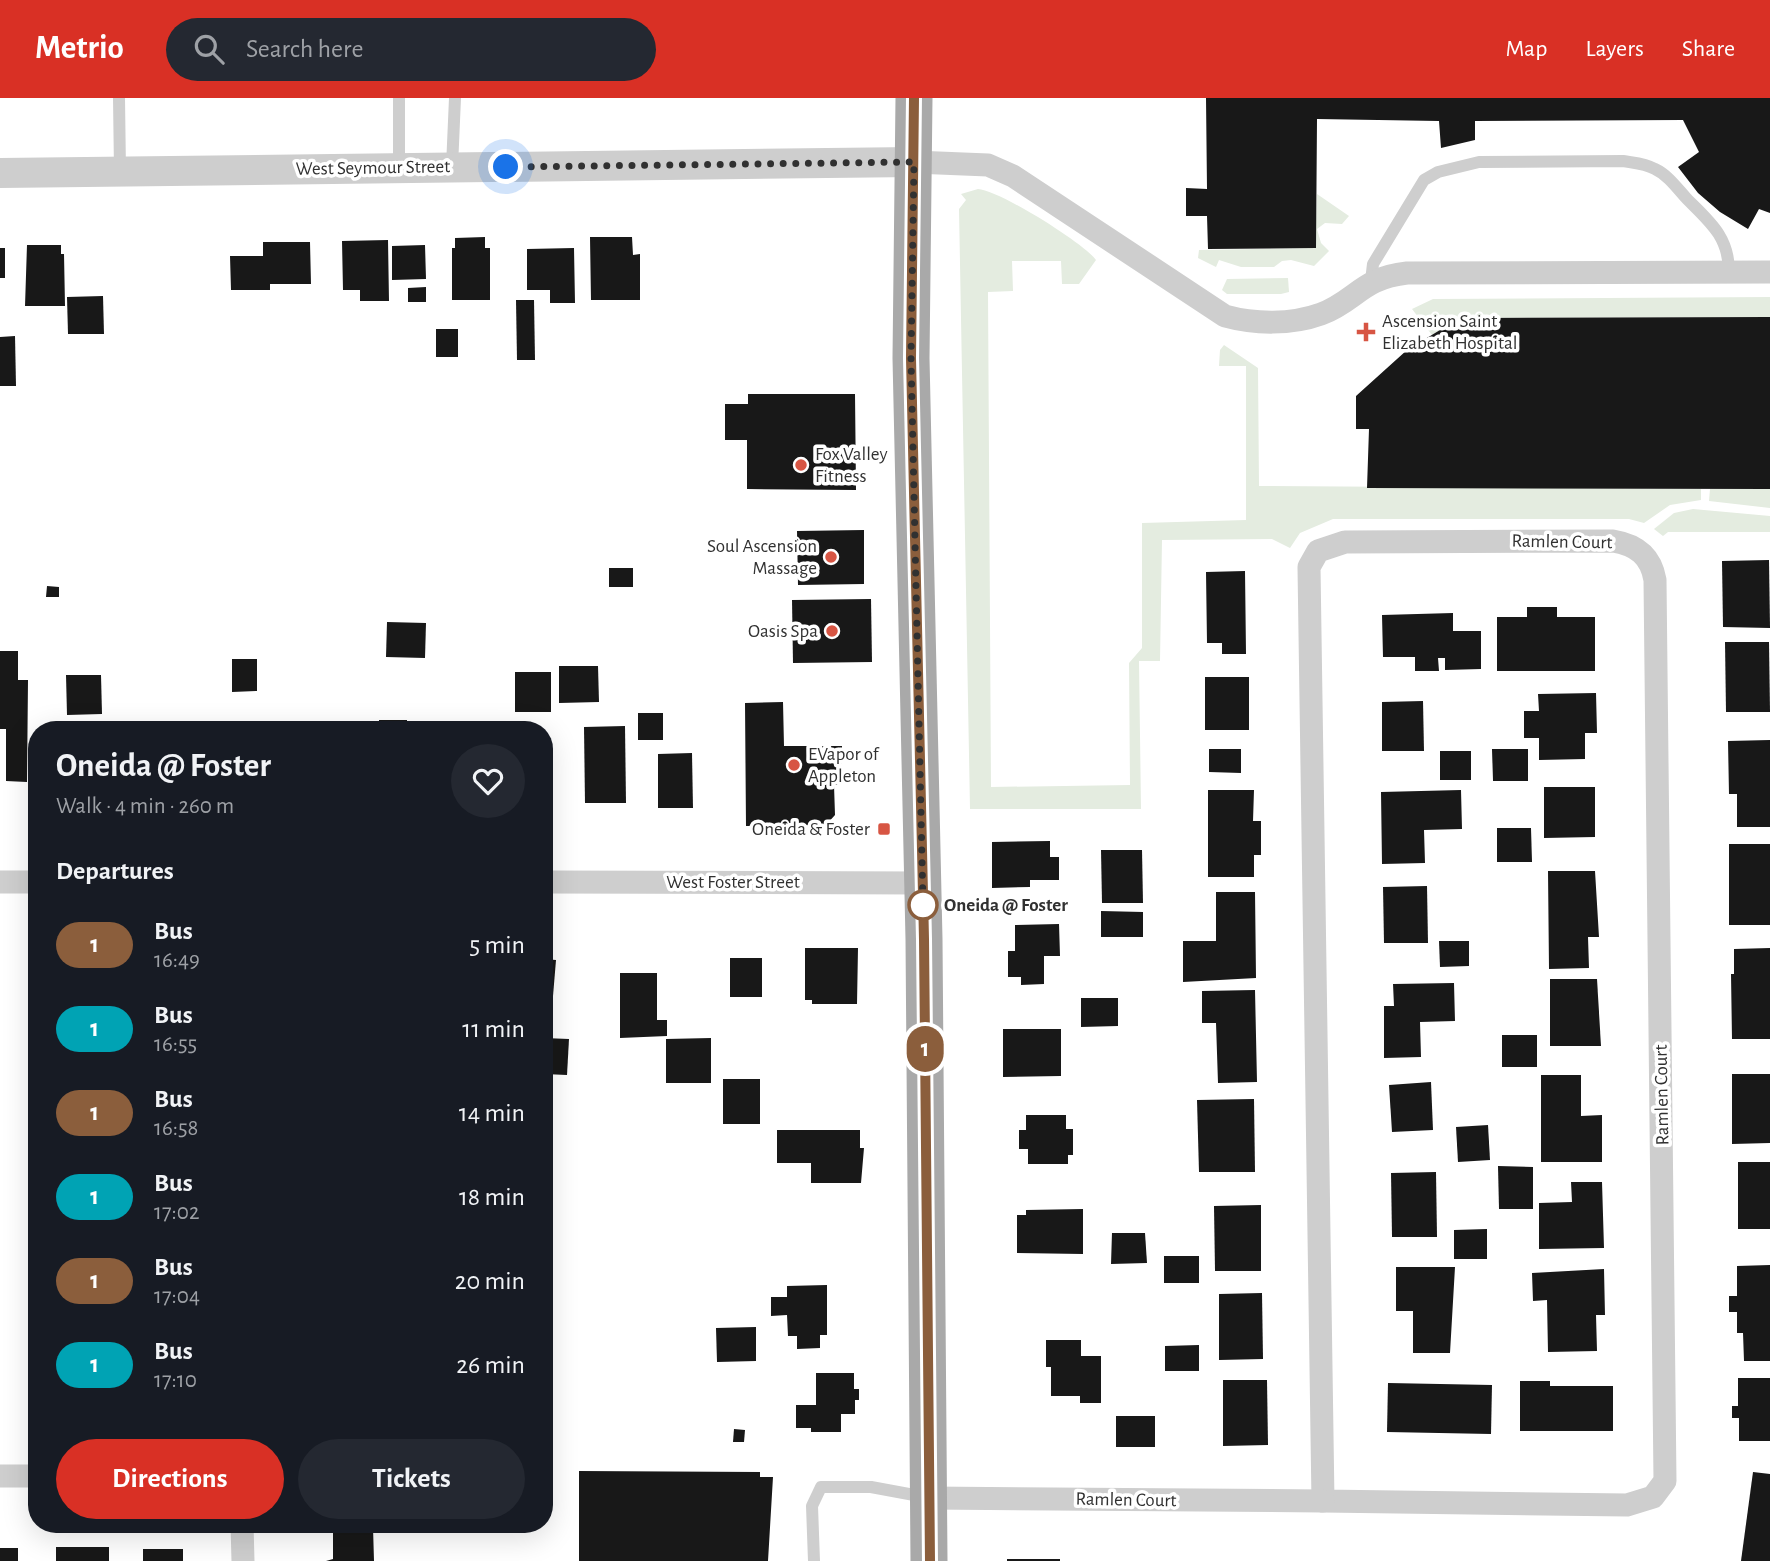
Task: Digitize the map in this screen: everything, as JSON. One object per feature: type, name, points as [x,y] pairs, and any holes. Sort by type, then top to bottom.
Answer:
[{"type":"main road","points":[[914,98],[911,358],[922,883],[929,1561]]},
{"type":"street","name":"West Seymour Street","points":[[0,173],[914,162]]},
{"type":"street","points":[[914,162],[988,165],[1013,176],[1225,316],[1250,323],[1321,314],[1371,281],[1407,273],[1770,272]]},
{"type":"street","name":"Ramlen Court","points":[[929,1498],[1627,1505],[1653,1497],[1665,1481],[1667,1457],[1656,580],[1650,561],[1643,552],[1624,542],[1345,542],[1318,551],[1309,567],[1323,1501]]},
{"type":"street","points":[[0,882],[28,882]]},
{"type":"street","name":"West Foster Street","points":[[553,882],[922,883]]},
{"type":"street","points":[[0,1476],[28,1476]]},
{"type":"street","points":[[242,1533],[243,1561]]},
{"type":"lane","points":[[119,98],[120,172]]},
{"type":"lane","points":[[399,98],[399,168]]},
{"type":"lane","points":[[452,167],[455,98]]},
{"type":"lane","points":[[1371,281],[1373,264],[1424,180],[1454,166],[1479,162],[1623,161],[1643,163],[1657,169],[1711,221],[1729,253],[1729,272]]},
{"type":"lane","points":[[814,1561],[812,1506],[821,1487],[872,1487],[929,1498]]},
{"type":"shaded area","points":[[978,189],[1004,198],[1041,219],[1076,242],[1096,260],[1079,284],[1062,284],[1061,261],[1012,261],[1013,291],[988,292],[991,787],[1130,785],[1129,663],[1142,648],[1142,523],[1246,520],[1246,366],[1219,366],[1220,350],[1224,345],[1258,368],[1259,486],[1701,489],[1701,500],[1670,505],[1644,523],[1629,519],[1333,519],[1300,533],[1290,548],[1272,539],[1162,540],[1160,661],[1139,661],[1141,809],[970,809],[959,209],[966,200],[961,194]]},
{"type":"shaded area","points":[[1317,194],[1349,216],[1342,224],[1325,223],[1317,229],[1321,243],[1329,251],[1314,266],[1291,260],[1282,261],[1274,267],[1241,267],[1219,260],[1216,267],[1198,258],[1199,250],[1315,248]]},
{"type":"shaded area","points":[[1288,278],[1289,292],[1281,294],[1227,294],[1222,290],[1227,279]]},
{"type":"shaded area","points":[[1770,297],[1770,317],[1477,318],[1432,335],[1412,309],[1433,299]]},
{"type":"shaded area","points":[[1710,489],[1770,489],[1770,508],[1709,501]]},
{"type":"shaded area","points":[[1693,509],[1770,516],[1770,532],[1668,532],[1663,536],[1654,529],[1674,513]]},
{"type":"building","points":[[1206,98],[1770,98],[1770,213],[1759,209],[1748,229],[1720,212],[1698,193],[1678,167],[1699,152],[1683,120],[1475,121],[1475,140],[1441,148],[1439,121],[1317,119],[1316,248],[1208,249],[1207,216],[1186,216],[1186,188],[1207,189]]},
{"type":"building","points":[[485,237],[485,248],[490,248],[490,300],[452,300],[452,248],[455,248],[455,238]]},
{"type":"building","points":[[590,237],[632,237],[633,255],[640,254],[640,300],[591,300]]},
{"type":"building","points":[[388,240],[389,301],[360,301],[360,290],[343,290],[342,241]]},
{"type":"building","points":[[263,242],[310,242],[311,284],[270,284],[270,290],[231,290],[230,256],[263,256]]},
{"type":"building","points":[[27,245],[61,245],[61,254],[64,254],[65,306],[25,306]]},
{"type":"building","points":[[425,245],[426,279],[392,280],[392,246]]},
{"type":"building","points":[[0,248],[5,248],[5,278],[0,278]]},
{"type":"building","points":[[574,248],[575,303],[550,303],[550,290],[527,290],[527,249]]},
{"type":"building","points":[[426,287],[426,302],[408,302],[408,288]]},
{"type":"building","points":[[103,296],[104,334],[68,334],[67,297]]},
{"type":"building","points":[[516,300],[534,300],[535,360],[517,360]]},
{"type":"building","points":[[1770,317],[1770,489],[1367,488],[1369,429],[1356,429],[1356,396],[1407,350],[1445,327],[1477,318]]},
{"type":"building","points":[[436,329],[458,329],[458,357],[436,357]]},
{"type":"building","points":[[15,336],[16,386],[0,386],[0,337]]},
{"type":"building","name":"Fox Valley Fitness","points":[[748,394],[855,394],[856,490],[747,489],[747,440],[725,440],[725,404],[748,404]]},
{"type":"building","name":"Soul Ascension Massage","points":[[864,530],[864,584],[798,585],[797,531]]},
{"type":"building","points":[[1769,560],[1770,628],[1723,627],[1722,561]]},
{"type":"building","points":[[609,568],[633,568],[633,587],[609,587]]},
{"type":"building","points":[[1245,571],[1246,654],[1222,654],[1222,643],[1207,643],[1206,572]]},
{"type":"building","points":[[47,586],[59,587],[59,597],[46,597]]},
{"type":"building","name":"Oasis Spa","points":[[871,599],[872,662],[793,663],[792,600]]},
{"type":"building","points":[[1527,607],[1557,607],[1557,617],[1595,617],[1595,671],[1497,671],[1497,617],[1527,617]]},
{"type":"building","points":[[1453,613],[1453,631],[1481,631],[1481,669],[1445,670],[1445,658],[1438,658],[1439,671],[1415,671],[1415,657],[1383,657],[1382,615]]},
{"type":"building","points":[[387,622],[426,623],[425,658],[386,657]]},
{"type":"building","points":[[1725,642],[1769,642],[1770,712],[1726,712]]},
{"type":"building","points":[[0,651],[18,651],[18,680],[28,680],[27,782],[6,781],[6,729],[0,729]]},
{"type":"building","points":[[232,659],[257,659],[257,691],[232,692]]},
{"type":"building","points":[[559,666],[598,666],[599,702],[559,703]]},
{"type":"building","points":[[515,672],[551,672],[551,712],[515,712]]},
{"type":"building","points":[[66,675],[101,675],[102,714],[67,715]]},
{"type":"building","points":[[1205,677],[1249,677],[1249,730],[1205,730]]},
{"type":"building","points":[[1596,693],[1597,733],[1585,733],[1585,759],[1539,760],[1539,738],[1524,738],[1524,711],[1539,711],[1538,694]]},
{"type":"building","points":[[1423,701],[1424,751],[1382,751],[1382,702]]},
{"type":"building","name":"EVapor of Appleton","points":[[783,702],[784,746],[842,746],[842,785],[834,785],[835,815],[826,825],[746,826],[745,703]]},
{"type":"building","points":[[638,713],[663,713],[663,740],[638,740]]},
{"type":"building","points":[[625,726],[626,803],[585,803],[584,727]]},
{"type":"building","points":[[1770,740],[1770,827],[1737,827],[1737,794],[1729,794],[1728,741]]},
{"type":"building","points":[[1209,749],[1241,749],[1241,773],[1209,772]]},
{"type":"building","points":[[1492,749],[1528,749],[1528,781],[1493,781]]},
{"type":"building","points":[[1440,751],[1471,751],[1471,780],[1440,780]]},
{"type":"building","points":[[692,753],[693,808],[658,808],[658,754]]},
{"type":"building","points":[[1544,787],[1595,787],[1595,837],[1544,838]]},
{"type":"building","points":[[1208,790],[1254,790],[1253,821],[1261,821],[1261,855],[1254,855],[1254,877],[1208,877]]},
{"type":"building","points":[[1461,790],[1462,829],[1424,830],[1425,863],[1382,864],[1381,792]]},
{"type":"building","points":[[1497,828],[1531,828],[1532,862],[1497,862]]},
{"type":"building","points":[[1050,841],[1050,857],[1059,857],[1059,880],[1030,880],[1030,887],[992,888],[992,842]]},
{"type":"building","points":[[1729,844],[1770,844],[1770,925],[1729,925]]},
{"type":"building","points":[[1101,850],[1142,850],[1143,903],[1102,903]]},
{"type":"building","points":[[1548,871],[1595,871],[1599,937],[1588,937],[1589,968],[1549,969]]},
{"type":"building","points":[[1427,886],[1428,943],[1384,943],[1383,887]]},
{"type":"building","points":[[1216,892],[1255,892],[1256,978],[1183,982],[1183,941],[1216,941]]},
{"type":"building","points":[[1101,911],[1143,912],[1143,937],[1101,937]]},
{"type":"building","points":[[1059,924],[1060,956],[1044,956],[1044,984],[1021,985],[1021,977],[1008,977],[1008,951],[1015,951],[1015,925]]},
{"type":"building","points":[[1439,941],[1469,941],[1469,966],[1440,967]]},
{"type":"building","points":[[805,948],[858,948],[857,1004],[812,1004],[812,1000],[805,1000]]},
{"type":"building","points":[[1770,948],[1770,1039],[1732,1039],[1731,974],[1734,974],[1734,949]]},
{"type":"building","points":[[730,958],[762,958],[762,997],[730,997]]},
{"type":"building","points":[[553,960],[556,960],[553,996]]},
{"type":"building","points":[[620,973],[657,973],[657,1020],[667,1020],[667,1036],[620,1038]]},
{"type":"building","points":[[1550,979],[1597,979],[1601,1046],[1550,1046]]},
{"type":"building","points":[[1454,983],[1455,1021],[1420,1022],[1421,1057],[1384,1058],[1384,1006],[1394,1006],[1393,984]]},
{"type":"building","points":[[1255,990],[1257,1082],[1218,1083],[1216,1023],[1202,1023],[1202,991]]},
{"type":"building","points":[[1081,998],[1118,998],[1118,1026],[1081,1027]]},
{"type":"building","points":[[1003,1029],[1061,1029],[1061,1076],[1003,1077]]},
{"type":"building","points":[[1502,1035],[1537,1035],[1537,1067],[1502,1067]]},
{"type":"building","points":[[553,1038],[569,1039],[567,1075],[553,1074]]},
{"type":"building","points":[[711,1038],[711,1083],[666,1083],[666,1039]]},
{"type":"building","points":[[1732,1074],[1770,1074],[1770,1143],[1732,1144]]},
{"type":"building","points":[[1541,1075],[1581,1075],[1581,1116],[1602,1115],[1602,1162],[1541,1162]]},
{"type":"building","points":[[723,1079],[760,1079],[760,1124],[723,1124]]},
{"type":"building","points":[[1431,1082],[1433,1130],[1392,1132],[1389,1085]]},
{"type":"building","points":[[1254,1099],[1255,1172],[1199,1172],[1197,1100]]},
{"type":"building","points":[[1026,1115],[1066,1115],[1066,1129],[1073,1129],[1073,1155],[1068,1155],[1068,1164],[1028,1164],[1028,1149],[1019,1149],[1019,1130],[1026,1130]]},
{"type":"building","points":[[1488,1125],[1490,1160],[1458,1162],[1456,1127]]},
{"type":"building","points":[[777,1130],[860,1130],[860,1148],[864,1148],[861,1183],[811,1183],[811,1163],[777,1163]]},
{"type":"building","points":[[1738,1162],[1770,1162],[1770,1229],[1738,1229]]},
{"type":"building","points":[[1498,1166],[1533,1167],[1533,1209],[1499,1209]]},
{"type":"building","points":[[1436,1172],[1437,1237],[1392,1237],[1391,1173]]},
{"type":"building","points":[[1571,1182],[1602,1182],[1604,1248],[1539,1249],[1539,1203],[1572,1202]]},
{"type":"building","points":[[1261,1205],[1261,1271],[1215,1271],[1214,1206]]},
{"type":"building","points":[[1083,1209],[1083,1254],[1017,1253],[1017,1215],[1026,1215],[1026,1210]]},
{"type":"building","points":[[1487,1229],[1487,1259],[1454,1259],[1454,1230]]},
{"type":"building","points":[[1112,1233],[1145,1233],[1147,1263],[1111,1264]]},
{"type":"building","points":[[1164,1256],[1199,1256],[1199,1283],[1164,1283]]},
{"type":"building","points":[[1770,1265],[1770,1361],[1744,1361],[1743,1333],[1737,1333],[1737,1312],[1729,1312],[1729,1296],[1737,1296],[1737,1266]]},
{"type":"building","points":[[1396,1267],[1455,1267],[1450,1353],[1413,1353],[1413,1311],[1396,1311]]},
{"type":"building","points":[[1604,1269],[1605,1315],[1596,1315],[1597,1351],[1548,1352],[1547,1300],[1533,1301],[1532,1273]]},
{"type":"building","points":[[827,1285],[827,1335],[820,1335],[820,1348],[797,1349],[797,1336],[788,1336],[787,1315],[771,1316],[771,1297],[787,1297],[787,1286]]},
{"type":"building","points":[[1262,1293],[1263,1359],[1219,1360],[1219,1294]]},
{"type":"building","points":[[756,1327],[756,1361],[717,1362],[716,1328]]},
{"type":"building","points":[[1046,1340],[1081,1340],[1081,1356],[1101,1356],[1101,1403],[1080,1403],[1080,1396],[1051,1396],[1051,1367],[1046,1367]]},
{"type":"building","points":[[1199,1345],[1199,1371],[1165,1371],[1165,1346]]},
{"type":"building","points":[[816,1373],[854,1373],[854,1389],[859,1389],[859,1400],[855,1400],[855,1414],[841,1414],[841,1432],[811,1432],[811,1428],[796,1428],[796,1405],[816,1405]]},
{"type":"building","points":[[1738,1378],[1770,1378],[1770,1441],[1739,1441],[1739,1418],[1732,1418],[1732,1406],[1738,1406]]},
{"type":"building","points":[[1223,1380],[1267,1380],[1268,1445],[1223,1446]]},
{"type":"building","points":[[1520,1381],[1550,1381],[1550,1386],[1613,1386],[1613,1431],[1520,1431]]},
{"type":"building","points":[[1388,1383],[1492,1385],[1491,1434],[1387,1432]]},
{"type":"building","points":[[1116,1416],[1155,1416],[1155,1447],[1116,1447]]},
{"type":"building","points":[[734,1429],[745,1430],[744,1442],[733,1442]]},
{"type":"building","points":[[579,1471],[760,1472],[760,1477],[773,1477],[768,1561],[579,1561]]},
{"type":"building","points":[[1753,1472],[1770,1474],[1770,1561],[1741,1561]]},
{"type":"building","points":[[333,1533],[373,1533],[374,1561],[326,1561],[333,1559]]},
{"type":"building","points":[[56,1547],[109,1547],[109,1561],[56,1561]]},
{"type":"building","points":[[0,1548],[18,1548],[18,1561],[0,1561]]},
{"type":"building","points":[[143,1549],[183,1549],[183,1561],[143,1561]]},
{"type":"building","points":[[1060,1559],[1060,1561],[1007,1561]]},
{"type":"bus line","name":"1","points":[[914,98],[911,358],[924,939],[930,1561]]},
{"type":"place","name":"Ascension Saint Elizabeth Hospital","points":[[1366,332]]},
{"type":"place","name":"Fox Valley Fitness","points":[[801,465]]},
{"type":"place","name":"Soul Ascension Massage","points":[[831,557]]},
{"type":"place","name":"Oasis Spa","points":[[832,631]]},
{"type":"place","name":"EVapor of Appleton","points":[[794,765]]},
{"type":"place","name":"Oneida & Foster","points":[[884,829]]},
{"type":"place","name":"Oneida @ Foster","points":[[923,905]]},
{"type":"route","points":[[506,167],[914,162],[911,358],[923,905]]}]
